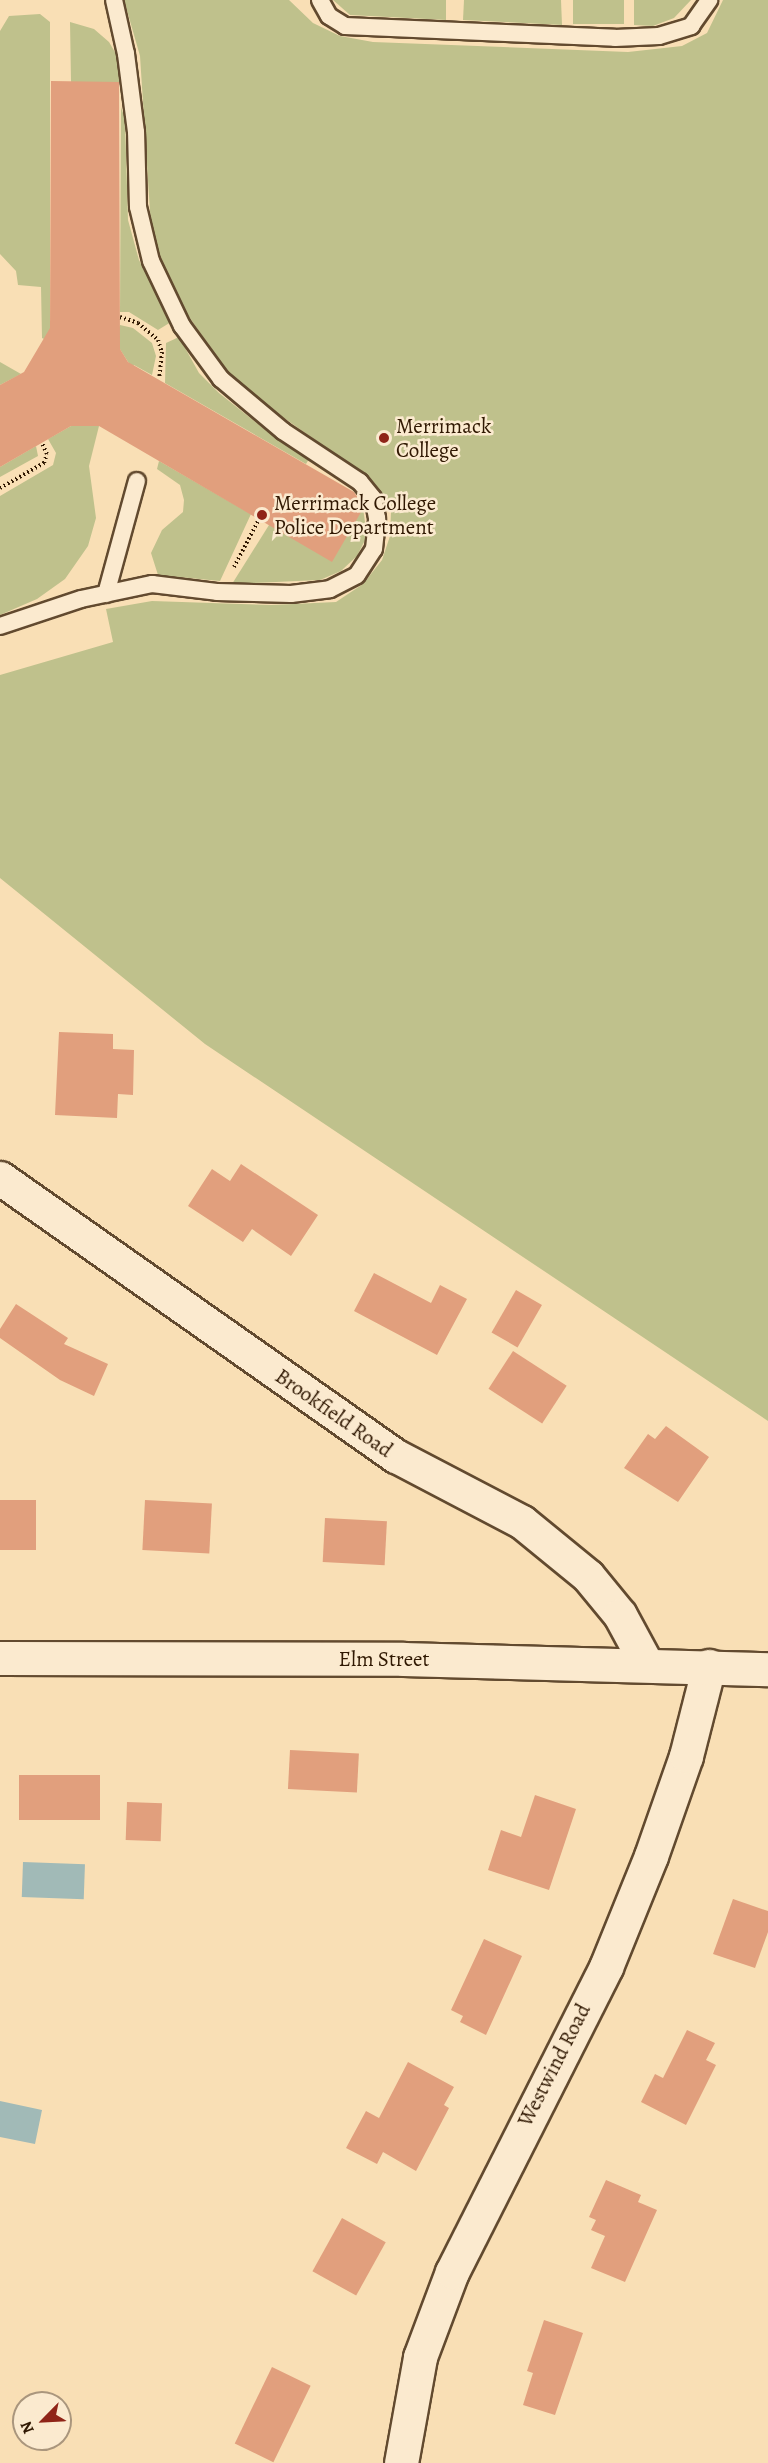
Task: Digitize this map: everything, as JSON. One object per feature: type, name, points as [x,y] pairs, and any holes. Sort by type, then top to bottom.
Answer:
[{"type":"street","name":"Brookfield Road","points":[[0,1178],[396,1456],[522,1522],[588,1576],[620,1614],[646,1663]]},
{"type":"street","name":"Elm Street","points":[[0,1658],[646,1663],[768,1669]]},
{"type":"street","name":"Westwind Road","points":[[401,2463],[420,2357],[452,2272],[606,1967],[651,1857],[686,1756],[709,1666]]},
{"type":"lane","points":[[0,626],[106,594],[152,584],[221,592],[291,594],[330,589],[357,576],[374,549],[377,518],[373,498],[360,482],[283,431],[221,378],[182,326],[152,261],[138,207],[136,132],[126,54],[114,0]]},
{"type":"lane","points":[[320,0],[329,16],[345,26],[615,38],[659,36],[691,26],[709,0]]},
{"type":"lane","points":[[106,594],[137,481]]},
{"type":"path","points":[[120,317],[144,326],[158,340],[162,352],[159,380]]},
{"type":"path","points":[[0,488],[44,463],[48,454],[42,443]]},
{"type":"path","points":[[221,592],[259,519]]},
{"type":"green space","name":"Merrimack College","points":[[124,0],[289,0],[313,23],[340,36],[373,42],[628,52],[682,46],[707,33],[723,0],[768,0],[768,1421],[205,1044],[0,878],[0,675],[113,642],[106,609],[152,601],[271,605],[336,602],[363,584],[382,560],[390,536],[391,512],[368,477],[267,406],[230,375],[187,314],[161,260],[151,227],[140,56]]},
{"type":"green space","points":[[333,0],[446,0],[446,20],[350,15]]},
{"type":"green space","points":[[464,0],[561,0],[562,25],[463,20]]},
{"type":"green space","points":[[573,0],[624,0],[624,24],[573,24]]},
{"type":"green space","points":[[634,0],[691,0],[674,18],[653,26],[634,25]]},
{"type":"green space","points":[[40,14],[50,22],[50,342],[42,338],[41,287],[18,285],[16,271],[0,254],[0,31],[9,16]]},
{"type":"green space","points":[[70,22],[94,29],[109,42],[119,59],[124,90],[121,93],[120,82],[71,82]]},
{"type":"green space","points":[[121,107],[125,119],[128,220],[139,260],[171,322],[158,330],[129,312],[120,312]]},
{"type":"green space","points":[[120,325],[133,328],[152,343],[156,356],[152,375],[134,365],[132,368],[114,340]]},
{"type":"green space","points":[[179,337],[199,373],[219,393],[274,437],[309,459],[306,464],[165,383],[166,343]]},
{"type":"green space","points":[[0,362],[21,374],[0,385]]},
{"type":"green space","points":[[71,426],[99,426],[89,466],[96,518],[88,546],[65,579],[37,599],[0,615],[0,496],[53,465],[56,453],[48,439]]},
{"type":"green space","points":[[36,446],[38,456],[0,477],[0,467]]},
{"type":"green space","points":[[159,461],[251,514],[220,581],[158,575],[151,553],[162,530],[183,512],[184,500],[180,485],[157,469]]},
{"type":"green space","points":[[363,508],[367,536],[357,556],[341,571],[320,580],[232,584],[269,525]]},
{"type":"water","points":[[23,1862],[85,1864],[84,1899],[22,1897]]},
{"type":"water","points":[[0,2101],[42,2110],[35,2144],[0,2137]]},
{"type":"building","points":[[51,81],[119,82],[120,349],[128,362],[354,492],[364,507],[332,562],[99,426],[71,426],[0,467],[0,385],[24,372],[50,328]]},
{"type":"building","points":[[59,1032],[113,1034],[113,1049],[134,1050],[133,1095],[118,1094],[117,1118],[55,1115]]},
{"type":"building","points":[[241,1164],[318,1215],[291,1256],[252,1229],[243,1242],[188,1206],[212,1169],[230,1181]]},
{"type":"building","points":[[374,1273],[431,1303],[440,1285],[467,1299],[437,1355],[354,1311]]},
{"type":"building","points":[[516,1290],[542,1305],[517,1347],[492,1332]]},
{"type":"building","points":[[16,1304],[68,1338],[64,1344],[108,1364],[94,1396],[60,1380],[0,1338],[0,1329]]},
{"type":"building","points":[[513,1351],[567,1386],[542,1424],[488,1389]]},
{"type":"building","points":[[666,1426],[709,1457],[678,1502],[624,1468],[648,1434],[655,1439]]},
{"type":"building","points":[[0,1500],[36,1500],[36,1550],[0,1550]]},
{"type":"building","points":[[145,1500],[212,1504],[209,1553],[142,1550]]},
{"type":"building","points":[[325,1518],[387,1521],[385,1565],[323,1562]]},
{"type":"building","points":[[290,1750],[359,1754],[357,1793],[288,1789]]},
{"type":"building","points":[[19,1775],[100,1775],[100,1820],[19,1820]]},
{"type":"building","points":[[535,1795],[576,1809],[549,1890],[488,1870],[501,1830],[521,1837]]},
{"type":"building","points":[[127,1802],[162,1803],[161,1841],[126,1840]]},
{"type":"building","points":[[733,1899],[768,1911],[768,1932],[755,1968],[713,1954]]},
{"type":"building","points":[[484,1939],[522,1956],[486,2035],[460,2022],[463,2016],[451,2010]]},
{"type":"building","points":[[687,2030],[715,2043],[706,2060],[716,2065],[686,2125],[641,2102],[655,2074],[663,2078]]},
{"type":"building","points":[[408,2062],[454,2087],[444,2105],[449,2108],[416,2171],[383,2152],[377,2164],[346,2148],[366,2111],[379,2118]]},
{"type":"building","points":[[606,2180],[641,2195],[638,2202],[657,2210],[625,2282],[591,2268],[605,2236],[591,2230],[596,2220],[589,2217]]},
{"type":"building","points":[[342,2218],[386,2242],[356,2296],[312,2271]]},
{"type":"building","points":[[544,2320],[583,2333],[555,2415],[523,2405],[533,2373],[527,2371]]},
{"type":"building","points":[[272,2367],[311,2386],[273,2462],[235,2443]]},
{"type":"place","name":"Merrimack College","points":[[384,438]]},
{"type":"place","name":"Merrimack College Police Department","points":[[262,515]]}]
